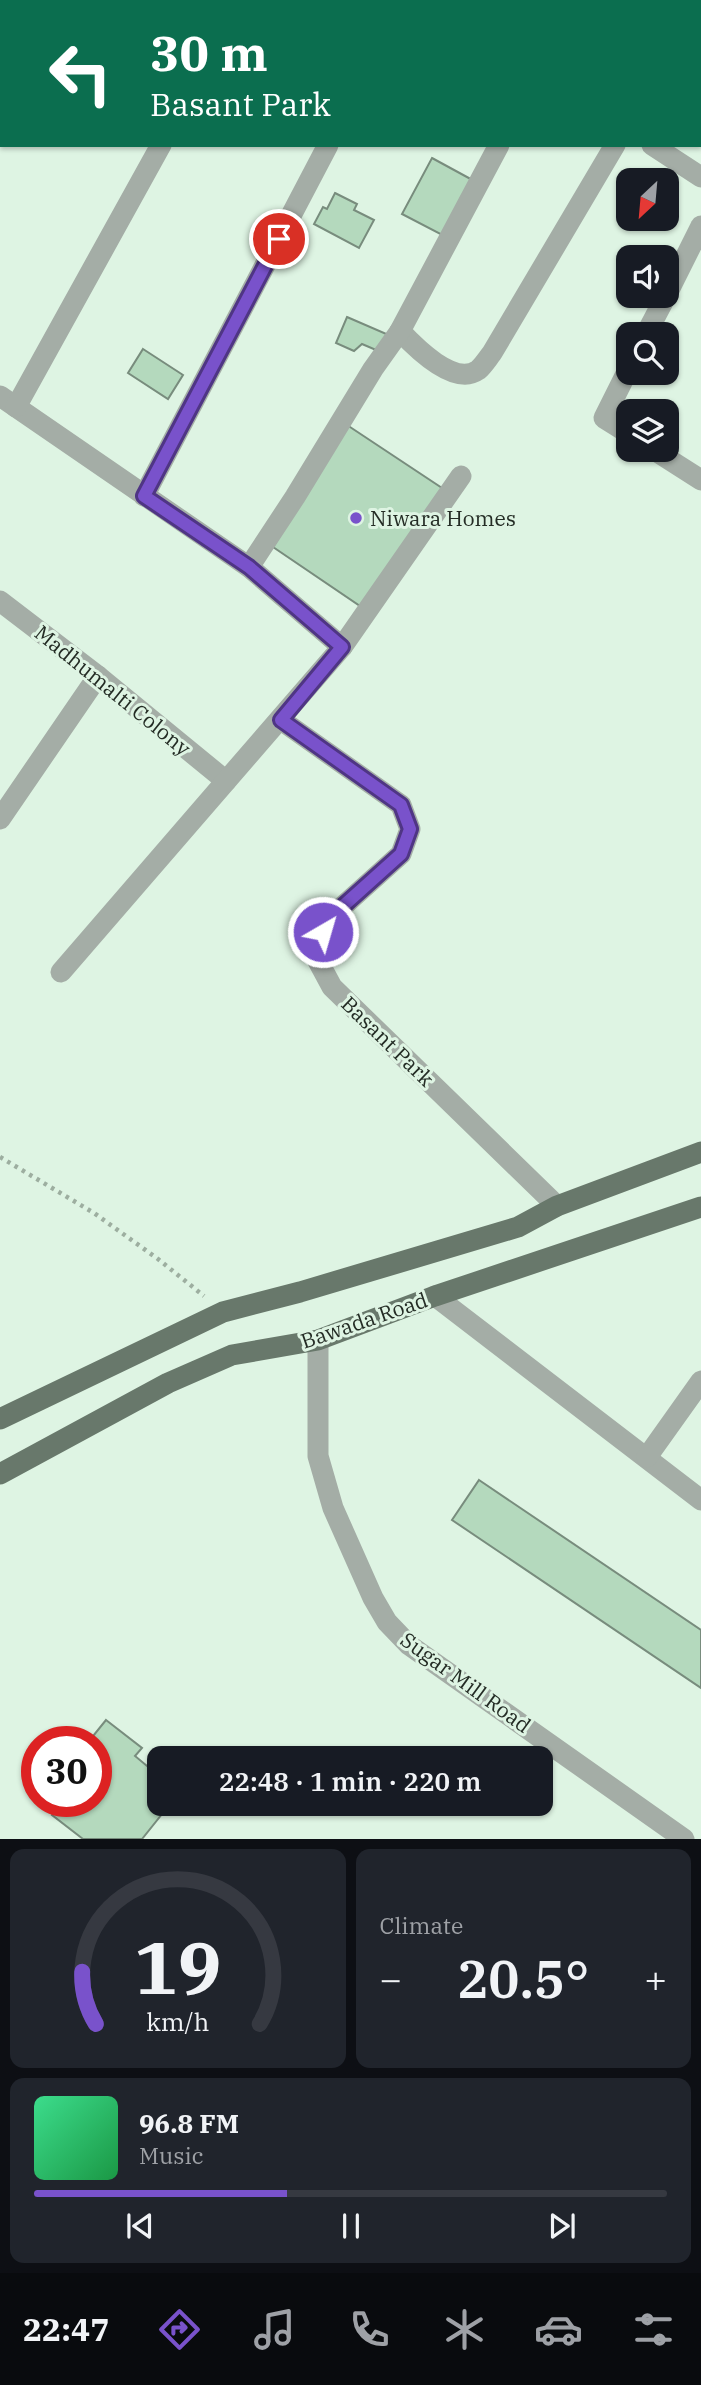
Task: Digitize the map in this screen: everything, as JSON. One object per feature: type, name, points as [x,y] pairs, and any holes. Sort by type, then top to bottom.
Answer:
[{"type":"main road","name":"Bawada Road","points":[[0,1419],[223,1312],[518,1227],[557,1206],[701,1152]]},
{"type":"main road","name":"Bawada Road","points":[[0,1474],[168,1383],[232,1355],[318,1340],[435,1296],[701,1208]]},
{"type":"street","points":[[160,147],[8,402],[249,567],[342,647]]},
{"type":"street","points":[[144,496],[327,147]]},
{"type":"street","points":[[249,567],[373,369],[400,331],[498,147]]},
{"type":"street","points":[[400,331],[421,354],[451,371],[464,375],[478,370],[492,353],[614,147]]},
{"type":"street","points":[[655,147],[701,177]]},
{"type":"street","points":[[679,269],[701,226]]},
{"type":"street","points":[[616,426],[604,418],[620,385]]},
{"type":"street","points":[[673,462],[701,480]]},
{"type":"street","points":[[61,972],[342,647],[461,476]]},
{"type":"street","name":"Madhumalti Colony","points":[[0,601],[226,780]]},
{"type":"street","points":[[0,819],[98,676]]},
{"type":"street","name":"Basant Park","points":[[281,720],[401,805],[410,829],[401,854],[342,907],[323,932],[318,961],[332,987],[557,1206]]},
{"type":"street","points":[[435,1296],[701,1500]]},
{"type":"street","name":"Sugar Mill Road","points":[[318,1340],[318,1456],[333,1508],[373,1598],[387,1622],[409,1645],[684,1839]]},
{"type":"street","points":[[647,1457],[701,1381]]},
{"type":"path","points":[[0,1157],[94,1213],[158,1259],[223,1312]]},
{"type":"building","points":[[432,158],[478,183],[448,238],[402,214]]},
{"type":"building","points":[[335,193],[357,204],[354,210],[374,220],[359,248],[314,224],[323,207],[327,209]]},
{"type":"building","points":[[347,317],[391,336],[383,353],[362,344],[354,351],[336,343]]},
{"type":"building","points":[[143,349],[183,375],[168,399],[128,373]]},
{"type":"building","name":"Niwara Homes","points":[[347,425],[442,488],[363,608],[273,547]]},
{"type":"building","points":[[479,1480],[701,1630],[701,1688],[452,1520]]},
{"type":"building","points":[[106,1720],[142,1748],[135,1756],[147,1766],[147,1816],[160,1816],[142,1839],[83,1839],[55,1817],[112,1817],[112,1726],[101,1726]]},
{"type":"place","name":"Niwara Homes","points":[[356,518]]},
{"type":"route","points":[[279,239],[144,496],[249,567],[342,647],[281,720],[401,805],[410,829],[401,854],[342,907],[323,932]]}]
